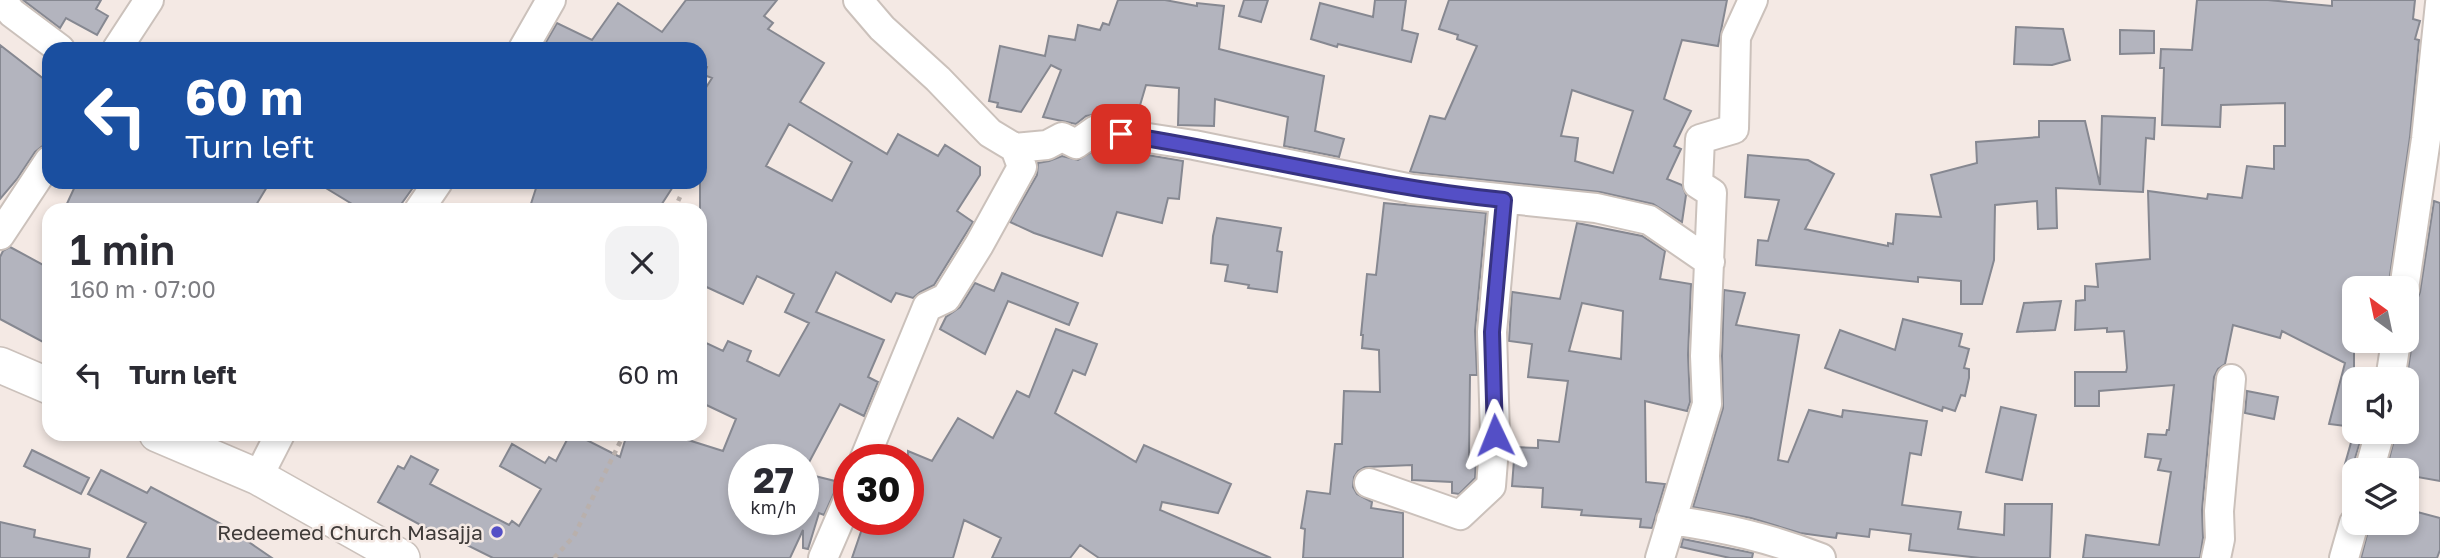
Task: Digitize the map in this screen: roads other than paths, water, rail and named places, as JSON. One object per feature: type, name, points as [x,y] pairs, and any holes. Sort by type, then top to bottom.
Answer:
[{"type":"street","points":[[1,0],[12,13],[51,42]]},
{"type":"street","points":[[122,42],[149,0]]},
{"type":"street","points":[[527,42],[551,0]]},
{"type":"street","points":[[858,0],[882,28],[939,79],[990,133],[1015,148],[1047,145],[1062,137],[1076,144],[1096,130],[1247,155],[1412,189],[1596,208],[1649,220],[1710,262]]},
{"type":"street","points":[[1660,558],[1707,404],[1705,356],[1713,193],[1698,184],[1700,139],[1734,130],[1736,37],[1753,0]]},
{"type":"street","points":[[2406,276],[2426,139],[2440,3]]},
{"type":"street","points":[[871,444],[927,307],[946,298],[1022,167],[1015,148]]},
{"type":"street","points":[[0,235],[42,172]]},
{"type":"street","points":[[1369,483],[1460,515],[1491,486],[1495,435],[1492,332],[1504,200]]},
{"type":"street","points":[[0,365],[42,383]]},
{"type":"street","points":[[2216,558],[2220,539],[2219,511],[2231,379]]},
{"type":"street","points":[[173,441],[258,477],[402,558]]},
{"type":"street","points":[[258,477],[276,441]]},
{"type":"street","points":[[1671,520],[1726,528],[1821,558]]},
{"type":"street","points":[[822,558],[833,534]]},
{"type":"street","points":[[2344,558],[2351,535]]},
{"type":"place","name":"Redeemed Church Masajja","points":[[497,532]]}]
